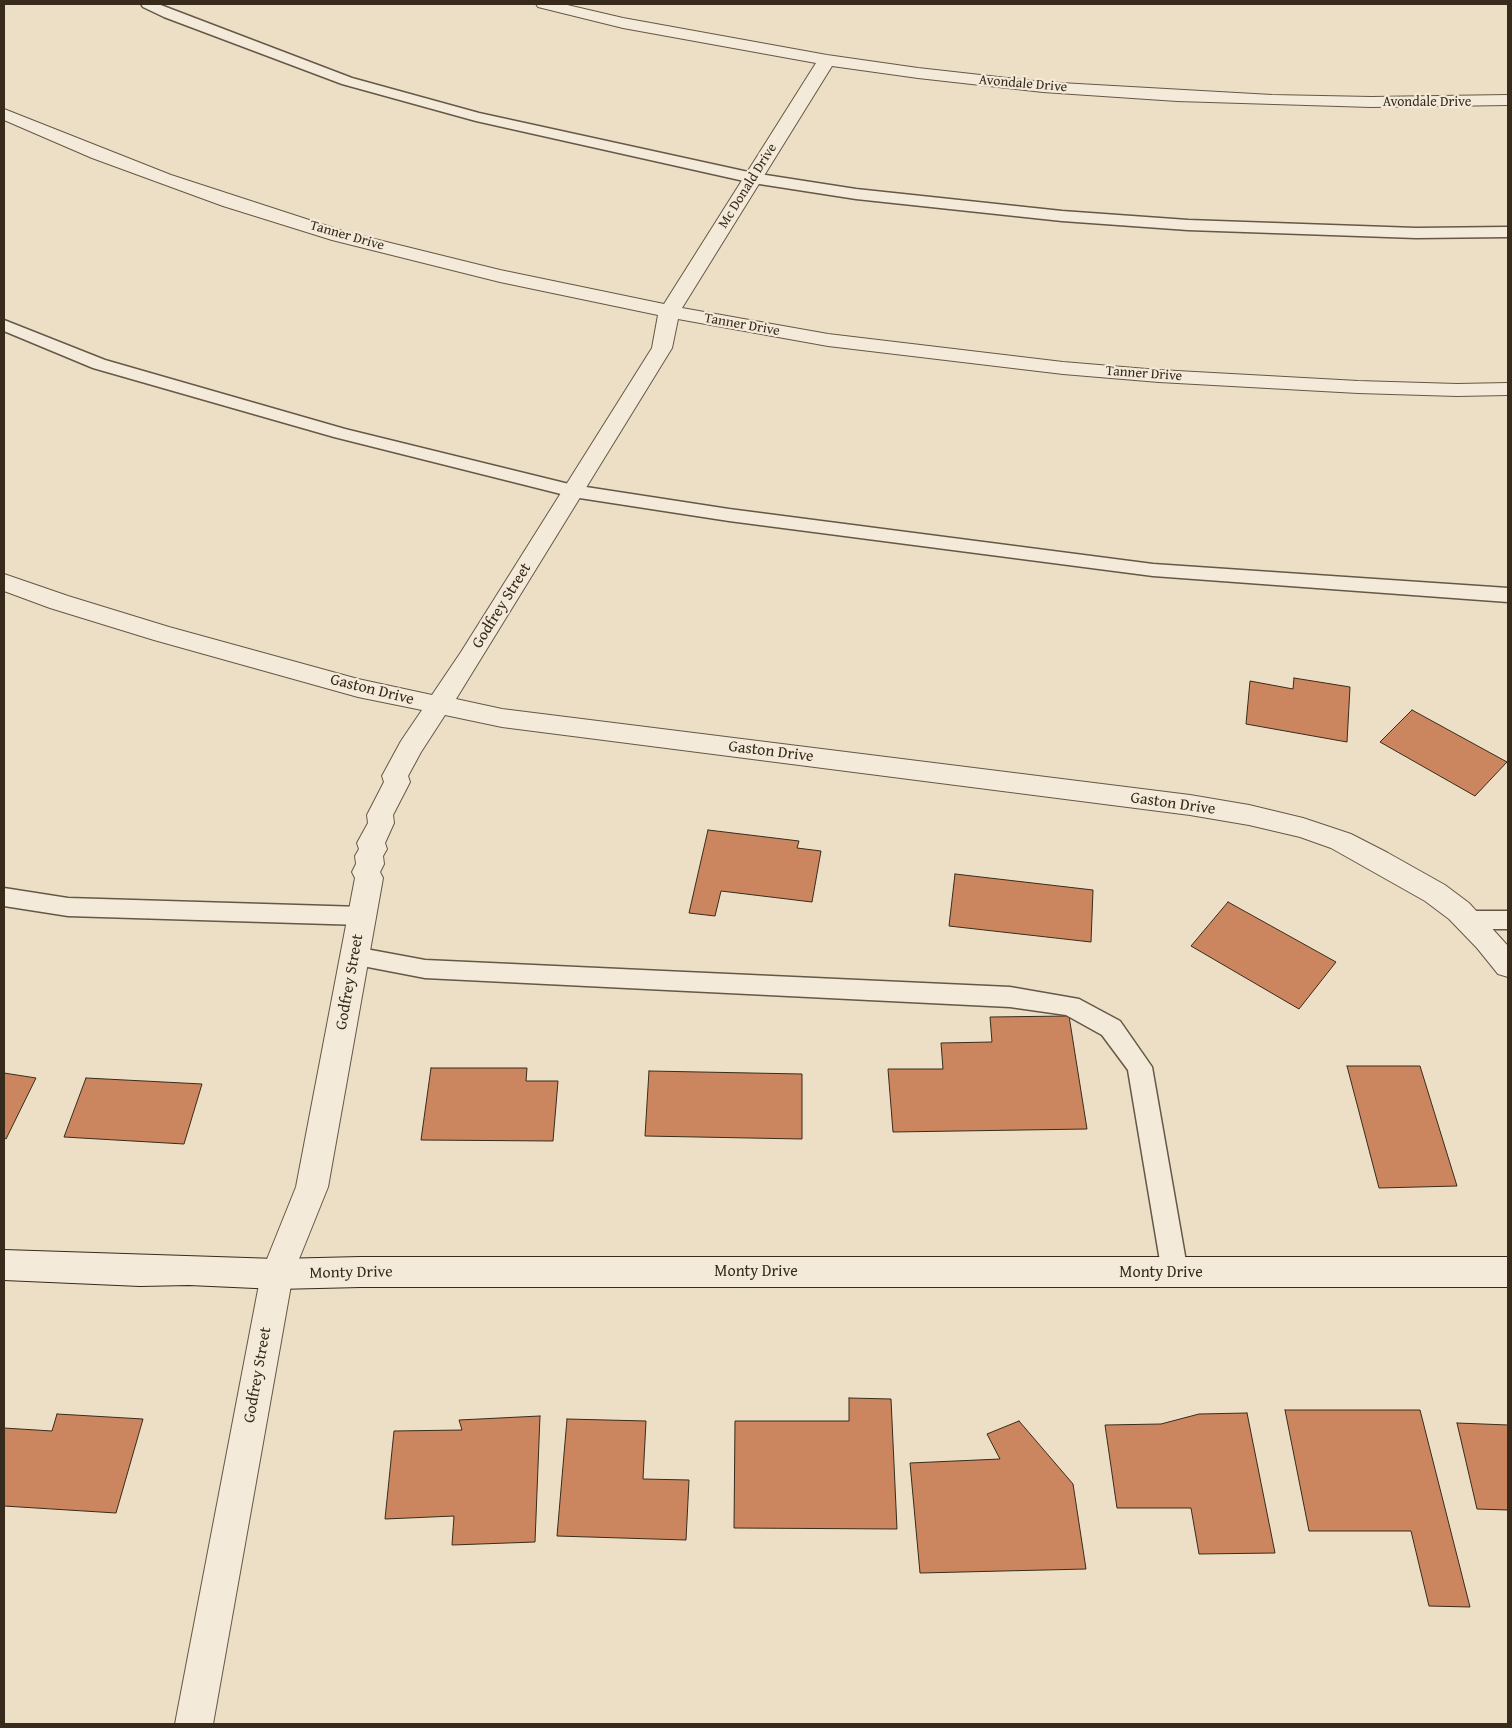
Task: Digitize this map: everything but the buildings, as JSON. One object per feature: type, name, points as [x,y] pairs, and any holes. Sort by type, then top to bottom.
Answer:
[{"type":"street","name":"Avondale Drive","points":[[544,4],[623,23],[827,60],[918,73],[1012,83],[1177,96],[1305,101],[1508,100]]},
{"type":"street","name":"Mc Donald Drive","points":[[668,312],[827,60]]},
{"type":"street","name":"Tanner Drive","points":[[4,114],[68,142],[164,178],[230,202],[339,236],[500,276],[668,312],[828,340],[1064,368],[1159,376],[1349,386],[1457,390],[1508,388]]},
{"type":"street","name":"Godfrey Street","points":[[194,1724],[276,1274],[312,1187],[369,878],[366,872],[370,864],[369,856],[373,849],[371,843],[381,823],[380,815],[397,782],[398,770],[410,748],[662,348],[668,312]]},
{"type":"street","name":"Gaston Drive","points":[[4,582],[163,634],[358,688],[438,706],[502,718],[1190,805],[1250,815],[1303,828],[1341,841],[1435,893],[1468,920],[1508,966]]},
{"type":"street","name":"Monty Drive","points":[[4,1265],[276,1274],[360,1272],[1508,1272]]},
{"type":"lane","points":[[148,4],[169,14],[347,81],[476,117],[753,178],[856,194],[1082,218],[1188,225],[1396,232],[1508,232]]},
{"type":"lane","points":[[4,325],[98,364],[340,433],[573,491],[739,516],[1153,570],[1485,595],[1508,595]]},
{"type":"lane","points":[[4,897],[68,907],[362,916]]},
{"type":"lane","points":[[1468,920],[1508,920]]},
{"type":"lane","points":[[355,956],[434,969],[1010,997],[1072,1006],[1111,1028],[1140,1067],[1175,1273]]}]
